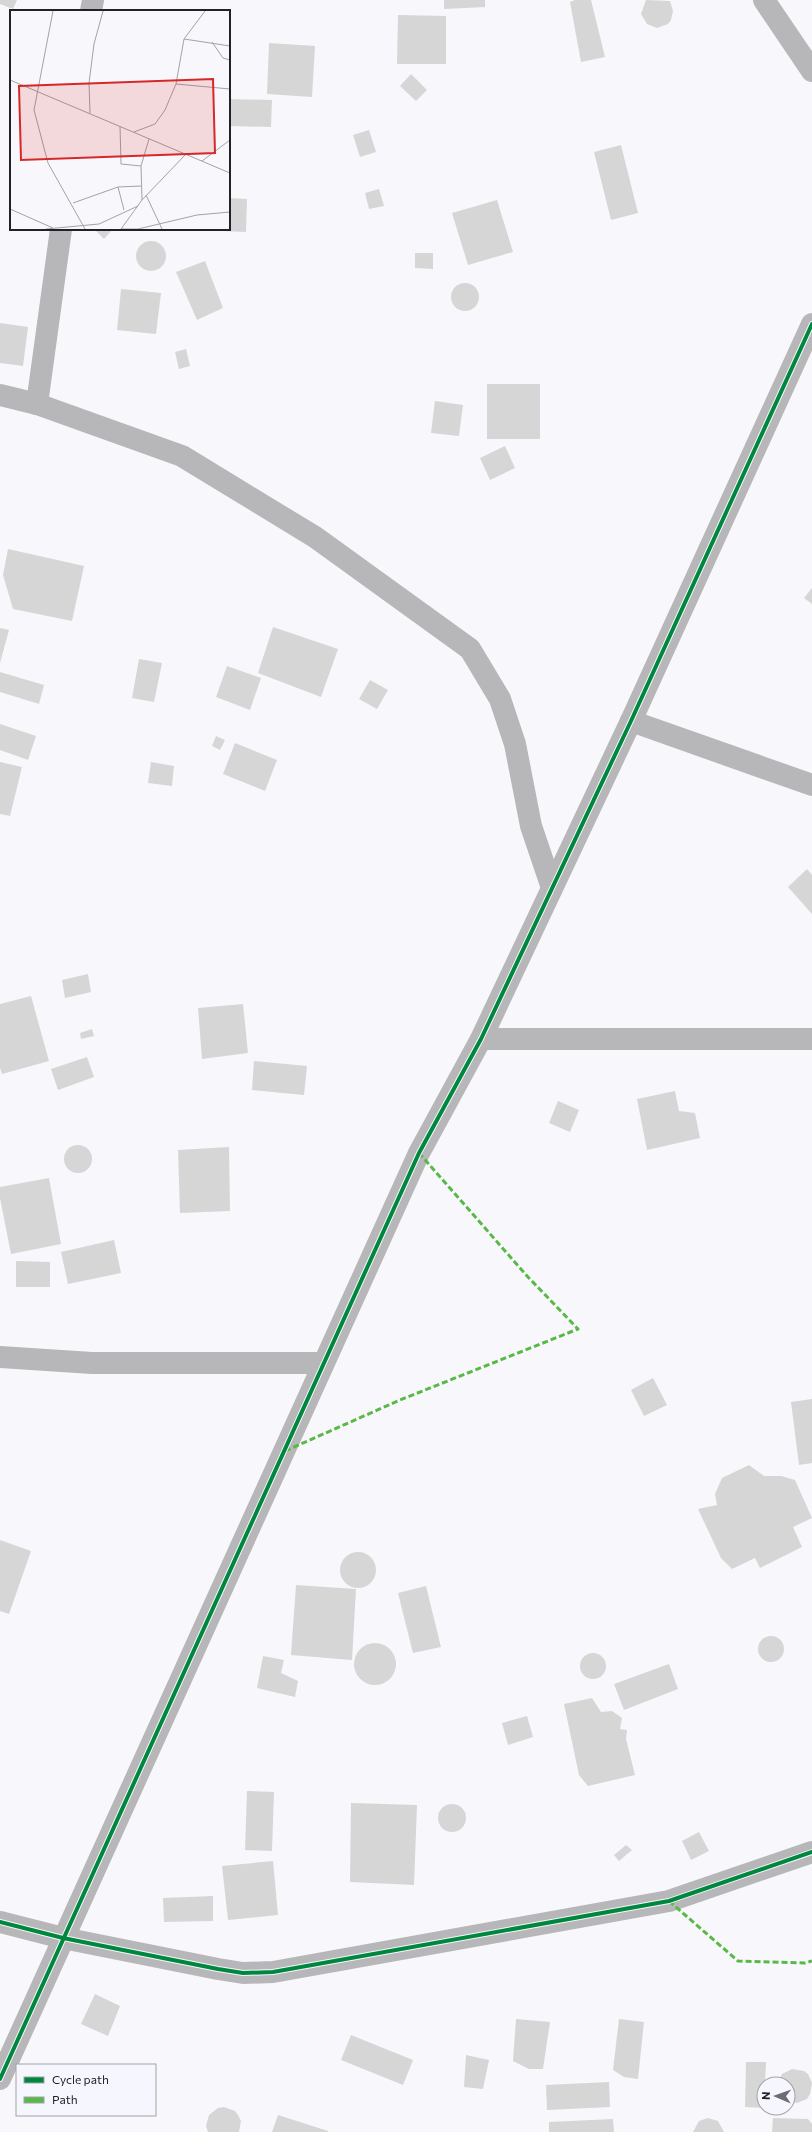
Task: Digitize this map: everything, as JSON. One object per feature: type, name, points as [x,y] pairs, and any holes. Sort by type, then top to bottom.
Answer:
[{"type":"street","points":[[91,10],[93,0]]},
{"type":"street","points":[[764,0],[812,71]]},
{"type":"street","points":[[37,404],[61,230]]},
{"type":"street","points":[[0,2079],[419,1153],[481,1039],[631,721],[812,324]]},
{"type":"street","points":[[0,395],[37,404],[182,456],[315,537],[470,649],[500,699],[515,744],[531,826],[552,888]]},
{"type":"street","points":[[631,721],[812,785]]},
{"type":"street","points":[[481,1039],[812,1039]]},
{"type":"street","points":[[0,1357],[92,1363],[323,1363]]},
{"type":"street","points":[[0,1922],[63,1938],[243,1973],[273,1972],[669,1901],[812,1852]]},
{"type":"building","points":[[0,0],[17,0],[13,9],[0,4]]},
{"type":"building","points":[[444,0],[485,0],[485,7],[444,9]]},
{"type":"building","points":[[575,0],[591,0],[605,57],[581,62],[570,2]]},
{"type":"building","points":[[646,0],[670,1],[673,11],[671,20],[668,24],[657,28],[647,24],[641,14]]},
{"type":"building","points":[[398,15],[446,16],[446,64],[397,64]]},
{"type":"building","points":[[269,43],[315,46],[312,97],[267,94]]},
{"type":"building","points":[[411,74],[427,90],[416,101],[400,86]]},
{"type":"building","points":[[230,99],[272,100],[271,127],[230,126]]},
{"type":"building","points":[[369,130],[376,152],[360,157],[353,135]]},
{"type":"building","points":[[621,145],[638,213],[611,220],[594,152]]},
{"type":"building","points":[[379,189],[384,206],[369,209],[365,193]]},
{"type":"building","points":[[230,198],[247,199],[246,232],[221,231],[230,230]]},
{"type":"building","points":[[497,200],[513,252],[468,265],[452,213]]},
{"type":"building","points":[[95,230],[112,230],[104,239]]},
{"type":"building","points":[[151,241],[157,242],[165,250],[165,262],[157,270],[151,271],[145,270],[137,262],[136,256],[137,250],[145,242]]},
{"type":"building","points":[[415,253],[433,253],[433,269],[415,268]]},
{"type":"building","points":[[205,261],[223,308],[197,320],[176,272]]},
{"type":"building","points":[[465,283],[475,287],[479,297],[475,307],[465,311],[455,307],[451,297],[455,287]]},
{"type":"building","points":[[121,289],[161,293],[156,334],[117,330]]},
{"type":"building","points":[[0,323],[28,327],[23,366],[0,363]]},
{"type":"building","points":[[186,349],[190,366],[179,369],[175,352]]},
{"type":"building","points":[[487,384],[540,384],[540,439],[487,439]]},
{"type":"building","points":[[435,401],[463,405],[459,436],[431,433]]},
{"type":"building","points":[[505,446],[515,468],[490,480],[480,458]]},
{"type":"building","points":[[8,549],[84,566],[72,621],[13,609],[3,575]]},
{"type":"building","points":[[812,588],[812,604],[804,598]]},
{"type":"building","points":[[273,627],[338,649],[321,697],[258,673]]},
{"type":"building","points":[[0,628],[9,630],[0,663]]},
{"type":"building","points":[[139,659],[162,663],[154,702],[132,698]]},
{"type":"building","points":[[227,666],[261,678],[250,710],[216,697]]},
{"type":"building","points":[[0,672],[44,685],[39,704],[0,692]]},
{"type":"building","points":[[370,680],[388,690],[377,709],[359,699]]},
{"type":"building","points":[[0,724],[36,736],[28,760],[0,750]]},
{"type":"building","points":[[216,736],[225,740],[220,750],[212,746]]},
{"type":"building","points":[[235,743],[277,760],[265,791],[223,774]]},
{"type":"building","points":[[0,762],[22,767],[10,816],[0,814]]},
{"type":"building","points":[[151,762],[174,766],[172,786],[148,783]]},
{"type":"building","points":[[807,869],[812,875],[812,914],[788,887]]},
{"type":"building","points":[[88,974],[91,992],[65,998],[62,980]]},
{"type":"building","points":[[31,996],[49,1061],[2,1074],[0,1068],[0,1004]]},
{"type":"building","points":[[243,1004],[248,1053],[202,1059],[198,1008]]},
{"type":"building","points":[[92,1029],[94,1036],[81,1039],[80,1033]]},
{"type":"building","points":[[87,1057],[94,1077],[58,1090],[51,1069]]},
{"type":"building","points":[[254,1061],[307,1066],[304,1095],[252,1090]]},
{"type":"building","points":[[675,1091],[679,1111],[695,1113],[700,1138],[647,1150],[637,1099]]},
{"type":"building","points":[[558,1101],[579,1110],[570,1132],[549,1123]]},
{"type":"building","points":[[78,1145],[88,1149],[92,1159],[88,1169],[78,1173],[68,1169],[64,1159],[68,1149]]},
{"type":"building","points":[[229,1147],[230,1211],[180,1213],[178,1150]]},
{"type":"building","points":[[49,1178],[61,1244],[11,1254],[0,1198],[0,1187]]},
{"type":"building","points":[[114,1240],[121,1273],[68,1284],[61,1252]]},
{"type":"building","points":[[16,1261],[50,1262],[50,1287],[16,1287]]},
{"type":"building","points":[[653,1378],[667,1405],[644,1416],[631,1390]]},
{"type":"building","points":[[812,1399],[812,1463],[799,1465],[791,1402]]},
{"type":"building","points":[[749,1465],[764,1476],[781,1476],[795,1480],[812,1518],[793,1527],[802,1547],[760,1568],[755,1558],[732,1569],[721,1558],[698,1509],[717,1505],[715,1494],[722,1478]]},
{"type":"building","points":[[0,1540],[31,1551],[9,1614],[0,1611]]},
{"type":"building","points":[[362,1552],[371,1557],[375,1563],[375,1577],[371,1583],[362,1588],[354,1588],[345,1583],[341,1577],[340,1566],[345,1557],[351,1553]]},
{"type":"building","points":[[296,1585],[356,1589],[352,1660],[291,1655]]},
{"type":"building","points":[[426,1586],[441,1647],[413,1653],[398,1593]]},
{"type":"building","points":[[771,1636],[780,1640],[784,1649],[780,1658],[771,1662],[762,1658],[758,1649],[762,1640]]},
{"type":"building","points":[[375,1643],[390,1649],[396,1664],[390,1679],[375,1685],[360,1679],[354,1664],[360,1649]]},
{"type":"building","points":[[593,1653],[602,1657],[606,1666],[602,1675],[593,1679],[584,1675],[580,1666],[584,1657]]},
{"type":"building","points":[[263,1656],[284,1660],[281,1673],[298,1681],[295,1697],[257,1688]]},
{"type":"building","points":[[669,1664],[678,1689],[624,1710],[614,1684]]},
{"type":"building","points":[[592,1698],[601,1712],[612,1711],[622,1718],[620,1729],[627,1730],[626,1739],[635,1775],[588,1786],[579,1775],[564,1704]]},
{"type":"building","points":[[527,1716],[533,1737],[508,1745],[502,1723]]},
{"type":"building","points":[[247,1791],[274,1792],[272,1851],[245,1850]]},
{"type":"building","points":[[351,1803],[417,1805],[414,1885],[350,1882]]},
{"type":"building","points":[[452,1804],[462,1808],[466,1818],[462,1828],[452,1832],[442,1828],[438,1818],[442,1808]]},
{"type":"building","points":[[699,1832],[709,1851],[691,1860],[682,1841]]},
{"type":"building","points":[[626,1845],[632,1850],[619,1861],[614,1855]]},
{"type":"building","points":[[273,1861],[278,1915],[228,1920],[222,1866]]},
{"type":"building","points":[[213,1896],[213,1921],[164,1922],[163,1898]]},
{"type":"building","points":[[95,1994],[120,2006],[108,2036],[81,2024]]},
{"type":"building","points":[[516,2019],[550,2022],[543,2069],[529,2069],[513,2061]]},
{"type":"building","points":[[619,2019],[644,2022],[638,2079],[624,2077],[613,2070]]},
{"type":"building","points":[[351,2035],[413,2060],[403,2085],[341,2060]]},
{"type":"building","points":[[466,2055],[489,2060],[483,2089],[464,2087]]},
{"type":"building","points":[[746,2062],[766,2062],[765,2076],[756,2076],[756,2108],[745,2107]]},
{"type":"building","points":[[792,2069],[804,2071],[808,2074],[812,2083],[810,2094],[807,2099],[796,2103],[796,2076],[781,2076],[782,2074]]},
{"type":"building","points":[[609,2082],[610,2107],[547,2110],[546,2085]]},
{"type":"building","points":[[224,2107],[235,2111],[238,2115],[241,2121],[239,2132],[208,2132],[206,2126],[209,2115],[218,2108]]},
{"type":"building","points":[[278,2115],[328,2131],[328,2132],[272,2132]]},
{"type":"building","points":[[708,2118],[718,2121],[724,2132],[693,2132],[699,2121]]},
{"type":"building","points":[[773,2118],[808,2119],[812,2124],[812,2132],[772,2132]]},
{"type":"building","points":[[613,2119],[614,2132],[549,2132],[549,2122]]},
{"type":"marked path","points":[[285,1451],[400,1400],[578,1329],[528,1277],[419,1153]]},
{"type":"marked path","points":[[669,1901],[738,1961],[805,1963],[812,1961]]},
{"type":"cycle path","points":[[0,2079],[419,1153],[481,1039],[631,721],[812,324]]},
{"type":"cycle path","points":[[0,1922],[63,1938],[218,1969],[243,1973],[273,1972],[669,1901],[812,1852]]}]
